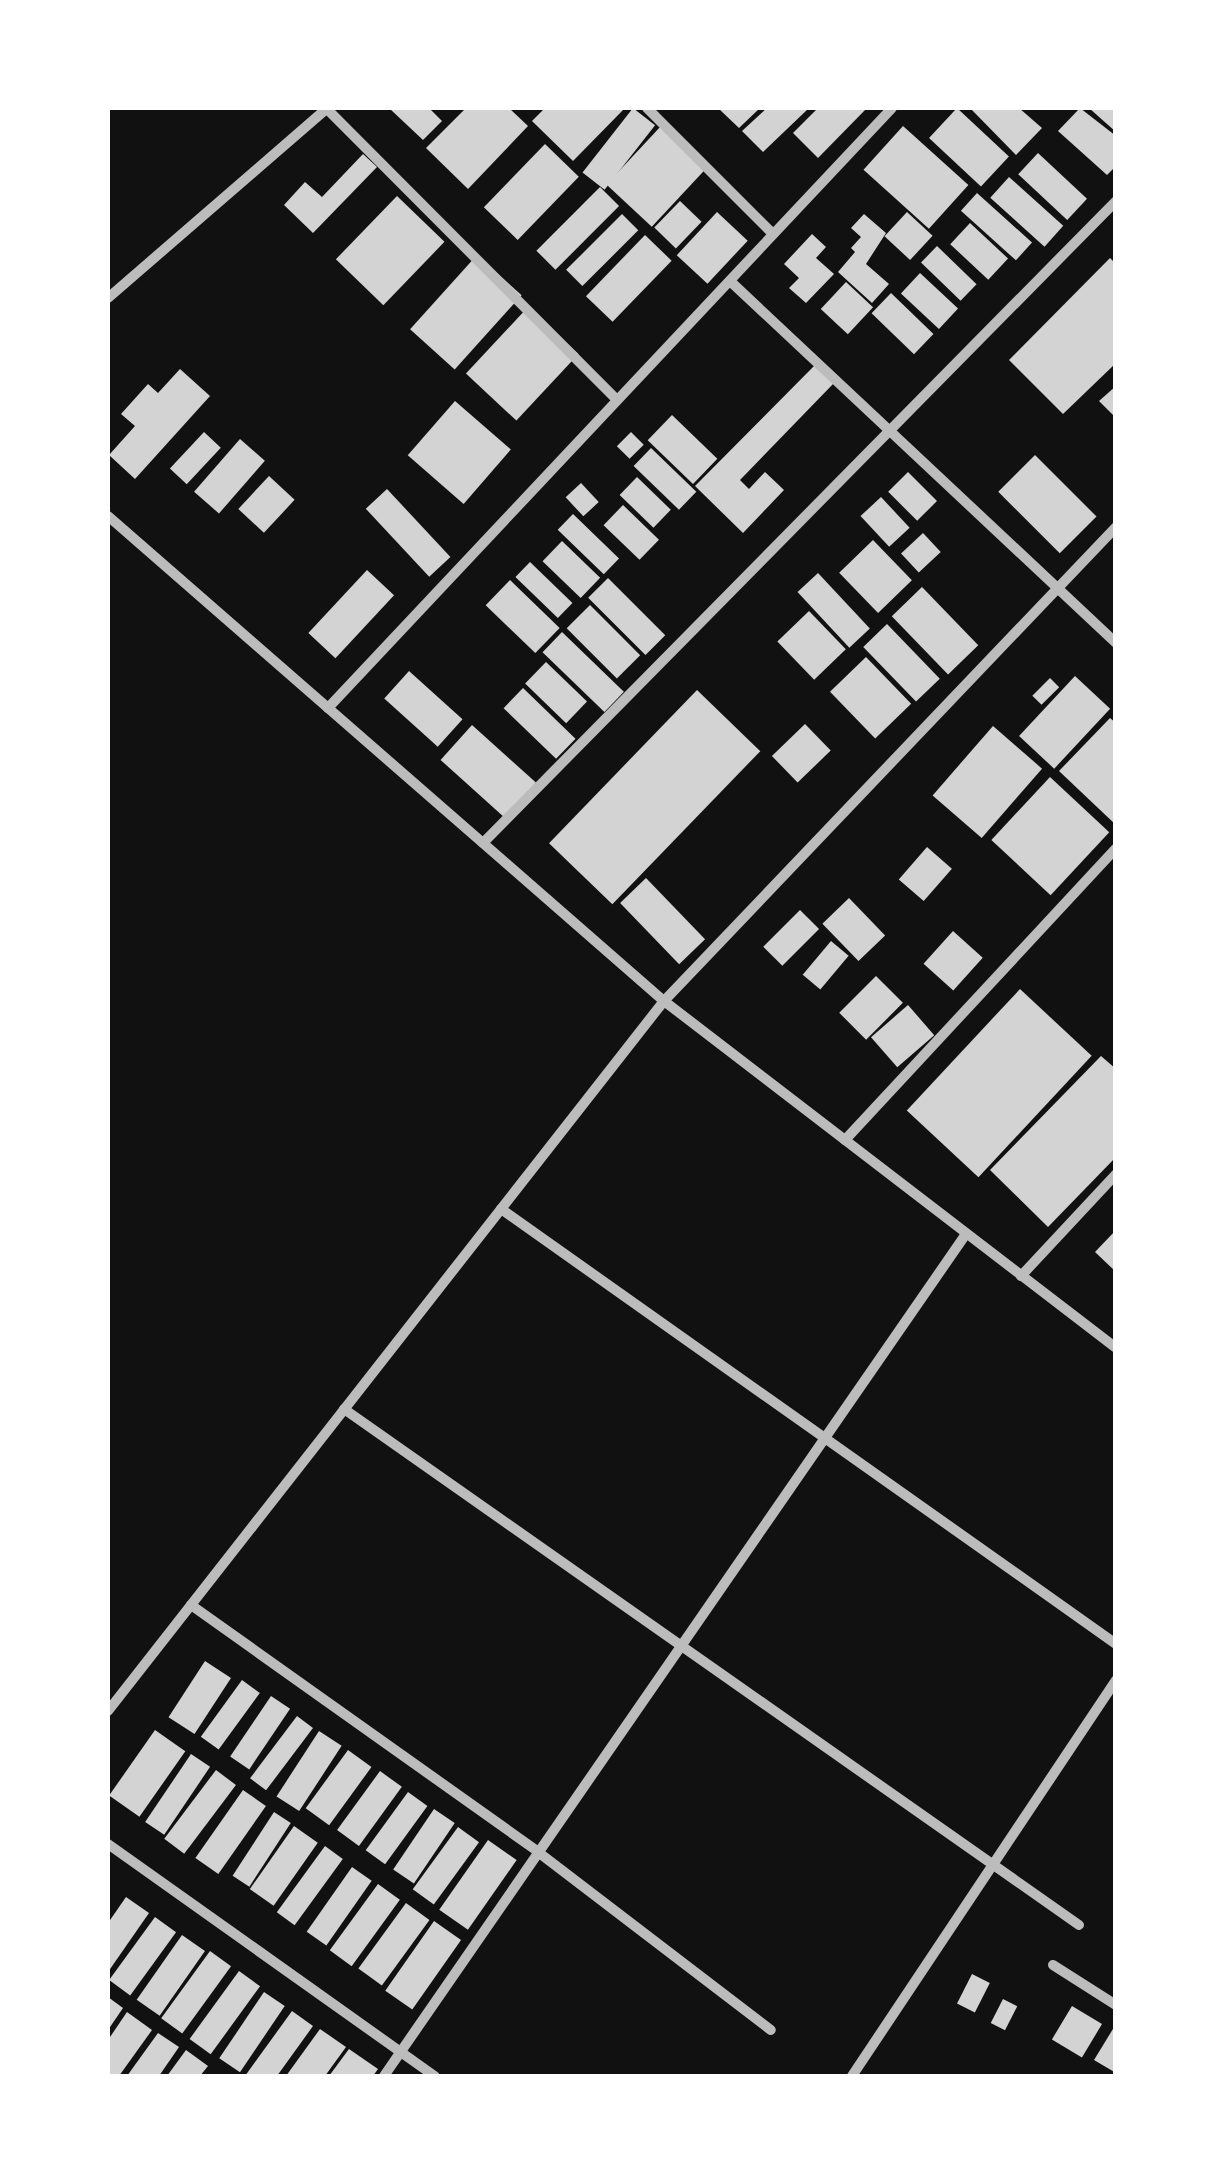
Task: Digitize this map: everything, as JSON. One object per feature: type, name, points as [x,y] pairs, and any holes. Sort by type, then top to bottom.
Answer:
[{"type":"street","points":[[108,298],[326,108],[616,400]]},
{"type":"street","points":[[647,108],[773,234]]},
{"type":"street","points":[[328,708],[892,108]]},
{"type":"street","points":[[482,843],[1116,201]]},
{"type":"street","points":[[730,281],[1116,644]]},
{"type":"street","points":[[108,516],[664,1001],[1116,1348]]},
{"type":"street","points":[[108,1710],[664,1001],[1116,527]]},
{"type":"street","points":[[845,1140],[1116,848]]},
{"type":"street","points":[[1022,1276],[1116,1174]]},
{"type":"street","points":[[501,1209],[1116,1644]]},
{"type":"street","points":[[384,2076],[966,1234]]},
{"type":"street","points":[[344,1409],[1079,1925]]},
{"type":"street","points":[[191,1605],[538,1852],[771,2030]]},
{"type":"street","points":[[852,2076],[1116,1680]]},
{"type":"street","points":[[108,1844],[436,2076]]},
{"type":"street","points":[[1053,1965],[1116,2005]]},
{"type":"building","points":[[389,108],[429,108],[442,121],[423,140]]},
{"type":"building","points":[[466,108],[509,108],[528,126],[468,189],[426,148]]},
{"type":"building","points":[[545,108],[625,108],[573,161],[532,121]]},
{"type":"building","points":[[633,108],[655,125],[605,190],[583,173]]},
{"type":"building","points":[[718,108],[760,108],[739,128]]},
{"type":"building","points":[[767,108],[809,108],[763,152],[742,131]]},
{"type":"building","points":[[818,108],[867,108],[818,158],[793,133]]},
{"type":"building","points":[[957,108],[1009,156],[981,186],[929,138]]},
{"type":"building","points":[[970,108],[1019,108],[1042,128],[1016,155]]},
{"type":"building","points":[[1080,108],[1116,136],[1116,166],[1107,175],[1058,131]]},
{"type":"building","points":[[1089,108],[1116,108],[1116,132]]},
{"type":"building","points":[[661,126],[706,168],[652,227],[606,185]]},
{"type":"building","points":[[903,126],[968,185],[929,229],[864,170]]},
{"type":"building","points":[[545,144],[579,177],[518,240],[484,207]]},
{"type":"building","points":[[1038,153],[1087,199],[1067,220],[1018,174]]},
{"type":"building","points":[[363,154],[377,167],[313,233],[284,205],[305,182],[322,197]]},
{"type":"building","points":[[1009,177],[1063,226],[1045,247],[990,198]]},
{"type":"building","points":[[600,187],[619,206],[555,270],[536,251]]},
{"type":"building","points":[[977,193],[1032,243],[1016,260],[961,211]]},
{"type":"building","points":[[397,196],[444,242],[383,305],[336,259]]},
{"type":"building","points":[[680,201],[702,222],[676,248],[654,228]]},
{"type":"building","points":[[717,212],[748,241],[707,284],[677,255]]},
{"type":"building","points":[[907,212],[933,236],[910,260],[884,236]]},
{"type":"building","points":[[622,214],[638,230],[582,286],[566,270]]},
{"type":"building","points":[[864,214],[886,233],[866,264],[889,284],[872,303],[838,272],[855,252],[851,248],[861,237],[851,228]]},
{"type":"building","points":[[970,223],[1008,258],[988,280],[950,244]]},
{"type":"building","points":[[812,234],[826,247],[816,258],[834,274],[806,303],[789,288],[799,278],[784,264]]},
{"type":"building","points":[[645,235],[672,261],[613,322],[586,296]]},
{"type":"building","points":[[937,246],[977,284],[961,301],[921,263]]},
{"type":"building","points":[[477,255],[522,295],[455,369],[410,329]]},
{"type":"building","points":[[1110,258],[1116,264],[1116,363],[1063,414],[1009,360]]},
{"type":"building","points":[[920,273],[958,308],[939,329],[901,293]]},
{"type":"building","points":[[846,282],[873,307],[848,334],[821,309]]},
{"type":"building","points":[[891,293],[933,334],[914,354],[872,313]]},
{"type":"building","points":[[528,307],[578,354],[516,421],[466,374]]},
{"type":"building","points":[[815,365],[834,383],[740,480],[749,489],[765,472],[784,490],[743,533],[695,486]]},
{"type":"building","points":[[180,369],[210,396],[135,479],[109,455],[135,426],[121,414],[148,384],[158,393]]},
{"type":"building","points":[[1116,386],[1116,418],[1099,401]]},
{"type":"building","points":[[455,401],[511,450],[464,504],[408,455]]},
{"type":"building","points":[[672,415],[717,459],[693,484],[648,440]]},
{"type":"building","points":[[204,432],[221,448],[187,484],[170,469]]},
{"type":"building","points":[[631,432],[644,445],[630,459],[617,446]]},
{"type":"building","points":[[240,439],[265,461],[219,513],[194,492]]},
{"type":"building","points":[[651,448],[696,492],[679,510],[634,466]]},
{"type":"building","points":[[1035,455],[1097,517],[1060,553],[998,492]]},
{"type":"building","points":[[908,472],[937,501],[917,521],[888,492]]},
{"type":"building","points":[[269,476],[295,500],[264,533],[238,509]]},
{"type":"building","points":[[637,477],[671,510],[653,528],[620,495]]},
{"type":"building","points":[[581,483],[599,502],[583,516],[566,497]]},
{"type":"building","points":[[387,489],[450,557],[429,577],[366,509]]},
{"type":"building","points":[[881,497],[910,528],[889,547],[861,516]]},
{"type":"building","points":[[623,505],[659,540],[640,560],[604,525]]},
{"type":"building","points":[[573,514],[619,558],[604,574],[558,530]]},
{"type":"building","points":[[923,533],[941,552],[919,572],[901,553]]},
{"type":"building","points":[[873,540],[912,580],[878,613],[839,573]]},
{"type":"building","points":[[562,541],[600,578],[581,598],[543,561]]},
{"type":"building","points":[[530,562],[572,603],[558,618],[515,577]]},
{"type":"building","points":[[367,570],[394,595],[335,658],[308,633]]},
{"type":"building","points":[[818,573],[870,629],[849,648],[798,592]]},
{"type":"building","points":[[608,578],[665,635],[645,655],[588,598]]},
{"type":"building","points":[[510,580],[560,628],[535,653],[486,605]]},
{"type":"building","points":[[922,587],[978,645],[948,674],[892,616]]},
{"type":"building","points":[[590,605],[640,655],[617,679],[567,628]]},
{"type":"building","points":[[809,611],[846,649],[814,680],[777,642]]},
{"type":"building","points":[[887,624],[940,679],[916,702],[863,647]]},
{"type":"building","points":[[562,632],[624,692],[604,712],[543,652]]},
{"type":"building","points":[[866,657],[911,704],[875,738],[830,692]]},
{"type":"building","points":[[546,662],[587,702],[566,723],[525,684]]},
{"type":"building","points":[[409,671],[463,719],[438,747],[384,698]]},
{"type":"building","points":[[1075,676],[1110,709],[1054,769],[1019,736]]},
{"type":"building","points":[[1050,678],[1059,687],[1042,705],[1032,696]]},
{"type":"building","points":[[523,688],[576,739],[556,759],[504,708]]},
{"type":"building","points":[[697,690],[760,751],[612,904],[549,843]]},
{"type":"building","points":[[1110,718],[1116,723],[1116,825],[1059,771]]},
{"type":"building","points":[[805,724],[831,751],[798,783],[772,756]]},
{"type":"building","points":[[472,725],[536,783],[504,817],[441,760]]},
{"type":"building","points":[[993,726],[1042,769],[982,838],[933,795]]},
{"type":"building","points":[[1050,777],[1109,832],[1051,895],[991,840]]},
{"type":"building","points":[[927,847],[952,869],[924,901],[899,879]]},
{"type":"building","points":[[646,878],[705,939],[679,964],[620,903]]},
{"type":"building","points":[[849,898],[885,935],[859,961],[822,924]]},
{"type":"building","points":[[800,910],[819,929],[782,966],[763,947]]},
{"type":"building","points":[[953,931],[983,958],[953,990],[924,964]]},
{"type":"building","points":[[831,941],[849,956],[820,989],[803,975]]},
{"type":"building","points":[[876,976],[903,1003],[866,1040],[839,1013]]},
{"type":"building","points":[[1020,989],[1092,1056],[978,1177],[907,1110]]},
{"type":"building","points":[[908,1005],[934,1035],[897,1067],[871,1037]]},
{"type":"building","points":[[1101,1056],[1116,1069],[1116,1157],[1048,1227],[990,1170]]},
{"type":"building","points":[[1116,1230],[1116,1272],[1095,1252]]},
{"type":"building","points":[[205,1661],[231,1678],[195,1734],[169,1717]]},
{"type":"building","points":[[242,1680],[260,1693],[219,1750],[201,1737]]},
{"type":"building","points":[[271,1696],[290,1709],[249,1769],[230,1757]]},
{"type":"building","points":[[297,1716],[313,1728],[266,1790],[250,1778]]},
{"type":"building","points":[[155,1730],[185,1751],[139,1817],[109,1796]]},
{"type":"building","points":[[319,1731],[342,1746],[299,1811],[277,1796]]},
{"type":"building","points":[[348,1750],[371,1767],[329,1825],[306,1808]]},
{"type":"building","points":[[191,1754],[210,1767],[164,1835],[145,1822]]},
{"type":"building","points":[[216,1770],[236,1785],[184,1854],[164,1839]]},
{"type":"building","points":[[380,1771],[402,1787],[359,1846],[337,1830]]},
{"type":"building","points":[[243,1790],[266,1806],[218,1874],[195,1858]]},
{"type":"building","points":[[408,1792],[427,1806],[385,1864],[366,1850]]},
{"type":"building","points":[[434,1809],[455,1823],[414,1883],[393,1870]]},
{"type":"building","points":[[274,1812],[291,1823],[249,1887],[233,1876]]},
{"type":"building","points":[[294,1826],[318,1843],[274,1906],[250,1889]]},
{"type":"building","points":[[458,1827],[479,1842],[434,1905],[413,1889]]},
{"type":"building","points":[[488,1840],[517,1860],[468,1930],[439,1910]]},
{"type":"building","points":[[325,1846],[343,1859],[295,1925],[277,1912]]},
{"type":"building","points":[[352,1867],[372,1881],[326,1945],[307,1932]]},
{"type":"building","points":[[378,1884],[400,1900],[352,1966],[330,1950]]},
{"type":"building","points":[[126,1897],[149,1913],[108,1972],[108,1923]]},
{"type":"building","points":[[406,1903],[429,1920],[382,1986],[358,1969]]},
{"type":"building","points":[[155,1917],[176,1932],[130,1995],[109,1980]]},
{"type":"building","points":[[434,1921],[461,1940],[412,2010],[385,1991]]},
{"type":"building","points":[[182,1935],[205,1951],[160,2016],[137,2000]]},
{"type":"building","points":[[210,1951],[231,1966],[182,2033],[161,2018]]},
{"type":"building","points":[[239,1971],[260,1986],[211,2054],[190,2039]]},
{"type":"building","points":[[972,1974],[990,1983],[975,2012],[957,2003]]},
{"type":"building","points":[[264,1992],[285,2006],[240,2072],[219,2058]]},
{"type":"building","points":[[108,1997],[123,2008],[108,2030]]},
{"type":"building","points":[[1003,1999],[1017,2006],[1005,2030],[991,2023]]},
{"type":"building","points":[[1072,2006],[1102,2024],[1082,2057],[1052,2039]]},
{"type":"building","points":[[292,2011],[313,2026],[277,2076],[245,2076]]},
{"type":"building","points":[[127,2012],[152,2030],[119,2076],[108,2076],[108,2040]]},
{"type":"building","points":[[1116,2024],[1116,2073],[1094,2060]]},
{"type":"building","points":[[320,2029],[346,2047],[325,2076],[286,2076]]},
{"type":"building","points":[[158,2033],[179,2047],[159,2076],[127,2076]]},
{"type":"building","points":[[349,2049],[378,2069],[373,2076],[329,2076]]},
{"type":"building","points":[[186,2050],[208,2066],[200,2076],[167,2076]]}]
